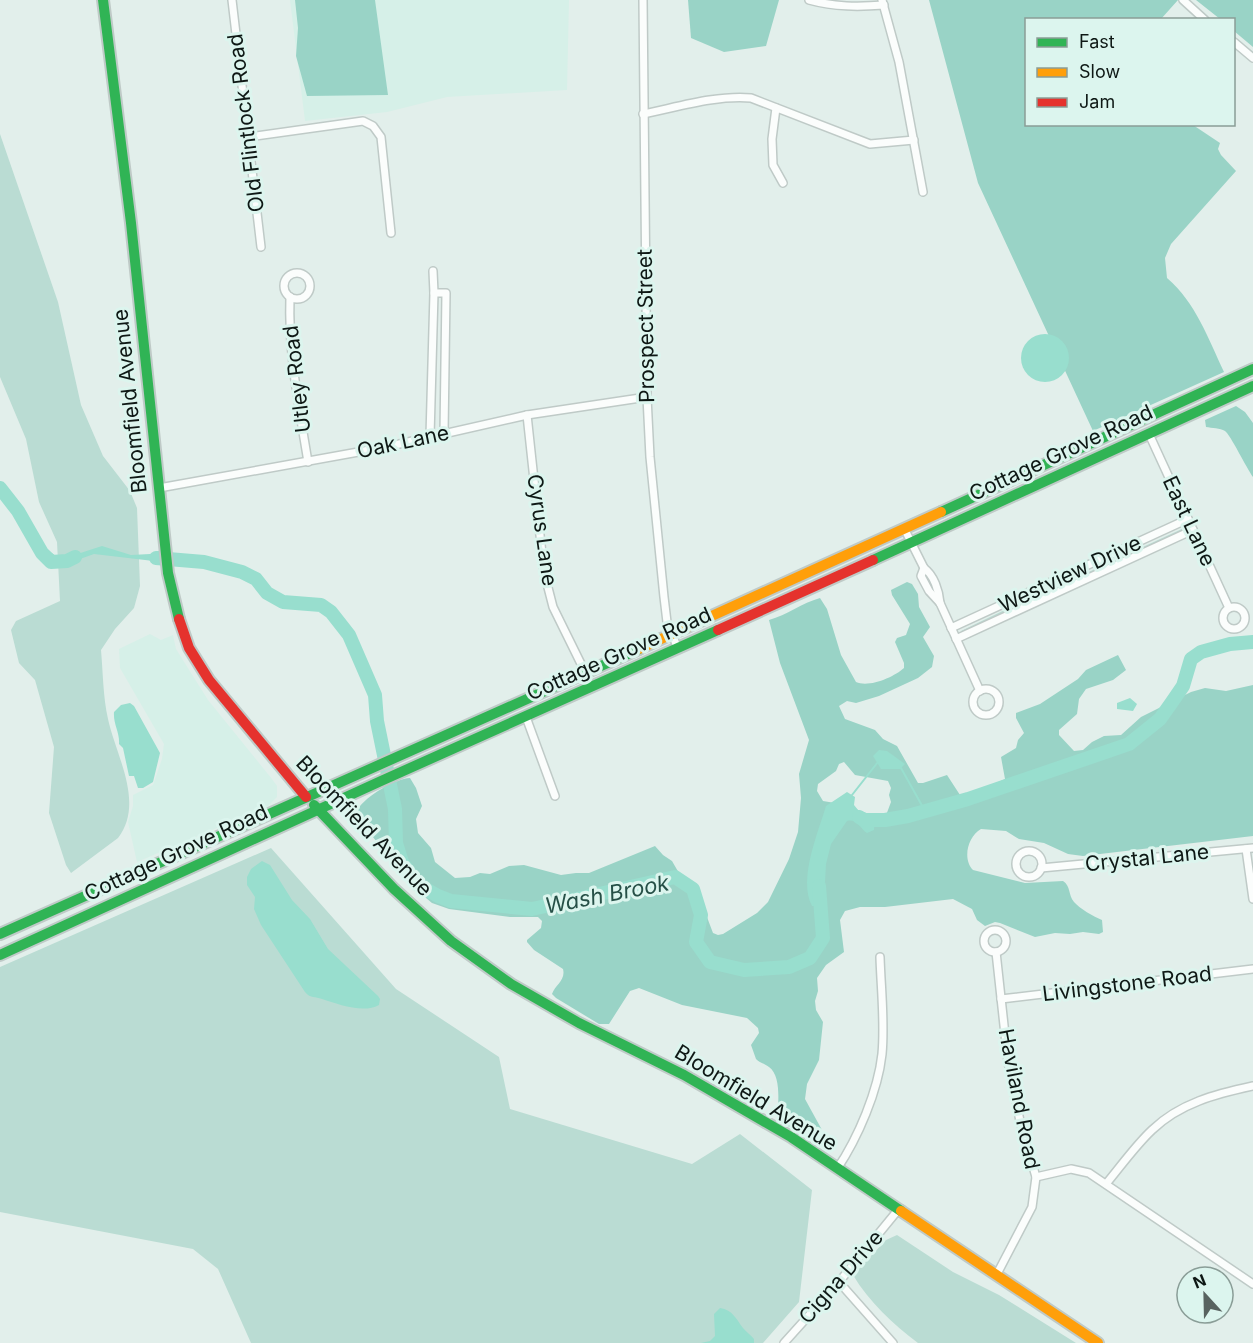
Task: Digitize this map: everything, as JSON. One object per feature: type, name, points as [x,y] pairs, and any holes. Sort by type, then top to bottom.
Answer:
[{"type":"main road","name":"Bloomfield Avenue","points":[[103,0],[129,212],[168,573],[177,614],[189,648],[228,705],[318,810],[394,889],[451,941],[511,984],[579,1023],[684,1075],[791,1137],[1098,1343]]},
{"type":"main road","name":"Cottage Grove Road","points":[[0,934],[378,763],[586,674],[1253,369]]},
{"type":"main road","points":[[1236,377],[1242,391]]},
{"type":"main road","name":"Cottage Grove Road","points":[[0,955],[1253,386]]},
{"type":"main road","points":[[158,863],[158,884]]},
{"type":"street","name":"Old Flintlock Road","points":[[232,0],[261,247]]},
{"type":"street","name":"Prospect Street","points":[[643,0],[647,397],[650,457],[667,622],[678,649]]},
{"type":"street","points":[[809,0],[826,5],[850,7],[883,2],[899,63],[923,192]]},
{"type":"street","points":[[1183,0],[1203,18]]},
{"type":"street","points":[[1235,44],[1253,58]]},
{"type":"street","points":[[643,114],[736,97],[752,98],[870,144],[914,140]]},
{"type":"street","points":[[776,108],[772,139],[773,165],[783,183]]},
{"type":"street","points":[[249,137],[363,121],[373,126],[381,137],[391,232]]},
{"type":"street","points":[[430,436],[433,271]]},
{"type":"street","points":[[434,293],[446,293],[444,433]]},
{"type":"street","name":"Utley Road","points":[[290,297],[289,315],[295,385],[308,462]]},
{"type":"street","name":"Oak Lane","points":[[159,488],[308,462],[527,415],[647,397]]},
{"type":"street","name":"Cyrus Lane","points":[[527,415],[544,572],[553,607],[586,674]]},
{"type":"street","name":"East Lane","points":[[1149,434],[1229,608]]},
{"type":"street","name":"Westview Drive","points":[[951,628],[1188,519]]},
{"type":"street","points":[[904,528],[924,568],[921,576],[929,591],[940,603],[980,691]]},
{"type":"street","name":"Westview Drive","points":[[956,639],[1193,530]]},
{"type":"street","points":[[526,717],[555,796]]},
{"type":"street","points":[[1249,848],[1253,900]]},
{"type":"street","name":"Crystal Lane","points":[[1041,868],[1249,848]]},
{"type":"street","name":"Haviland Road","points":[[996,952],[1008,1062],[1036,1177],[1032,1207],[997,1274]]},
{"type":"street","points":[[837,1169],[860,1127],[879,1072],[883,1042],[880,957]]},
{"type":"street","name":"Livingstone Road","points":[[1001,999],[1253,969]]},
{"type":"street","points":[[1106,1184],[1142,1141],[1178,1111],[1206,1098],[1253,1086]]},
{"type":"street","points":[[1036,1177],[1077,1169],[1106,1184],[1253,1284]]},
{"type":"street","name":"Cigna Drive","points":[[784,1343],[839,1282],[898,1210]]},
{"type":"street","points":[[839,1282],[893,1343]]},
{"type":"shaded area","points":[[290,0],[569,0],[567,90],[447,97],[387,112],[305,121]]},
{"type":"shaded area","points":[[295,0],[375,0],[388,95],[307,96],[296,56],[298,28]]},
{"type":"shaded area","points":[[688,0],[779,0],[766,46],[724,52],[691,38]]},
{"type":"shaded area","points":[[929,0],[1178,0],[1162,18],[1025,18],[1025,126],[1194,126],[1220,143],[1218,149],[1221,155],[1236,171],[1171,244],[1165,258],[1167,278],[1194,310],[1224,372],[1093,431],[978,183]]},
{"type":"shaded area","points":[[1196,0],[1253,0],[1253,47],[1235,32],[1235,18],[1219,18]]},
{"type":"shaded area","points":[[0,134],[58,302],[81,405],[103,456],[130,491],[137,508],[140,586],[134,608],[115,629],[101,650],[106,711],[126,779],[129,810],[126,824],[118,838],[71,873],[66,865],[49,813],[54,747],[35,680],[19,663],[11,630],[16,621],[60,601],[57,542],[39,502],[26,439],[0,377]]},
{"type":"shaded area","points":[[1040,334],[1050,334],[1062,341],[1069,353],[1069,363],[1062,375],[1050,382],[1040,382],[1025,371],[1021,363],[1021,353],[1032,338]]},
{"type":"shaded area","points":[[1236,406],[1245,412],[1253,423],[1253,477],[1225,431],[1206,427],[1205,420]]},
{"type":"shaded area","points":[[1184,528],[1187,530],[1067,584],[1069,581]]},
{"type":"shaded area","points":[[35,535],[42,545],[57,557],[65,558],[102,546],[131,555],[150,554],[161,550],[162,562],[94,554],[66,564],[43,556],[29,540]]},
{"type":"shaded area","points":[[907,582],[912,584],[918,594],[919,607],[930,627],[923,637],[934,656],[932,667],[918,678],[879,696],[856,703],[847,701],[839,706],[845,719],[875,730],[883,739],[897,746],[918,783],[947,775],[960,795],[1005,779],[1001,757],[1016,748],[1018,740],[1024,733],[1016,718],[1016,713],[1040,704],[1078,679],[1086,670],[1118,655],[1126,670],[1113,680],[1086,689],[1079,699],[1077,714],[1059,730],[1059,735],[1074,751],[1083,750],[1104,736],[1121,735],[1141,717],[1191,692],[1205,688],[1226,691],[1253,685],[1253,836],[1083,856],[1068,854],[1044,843],[1019,839],[1006,831],[981,829],[976,832],[967,854],[973,870],[1025,883],[1063,881],[1076,904],[1102,920],[1103,932],[1099,934],[1055,933],[1035,937],[1000,923],[995,922],[985,926],[977,920],[972,909],[953,899],[885,907],[860,907],[845,911],[840,920],[844,952],[826,965],[817,978],[816,1010],[823,1022],[819,1060],[807,1084],[805,1099],[822,1130],[817,1141],[810,1140],[777,1119],[778,1084],[776,1077],[769,1067],[756,1059],[751,1045],[759,1033],[758,1028],[747,1018],[682,1005],[639,988],[630,991],[609,1024],[599,1024],[552,994],[564,973],[563,969],[534,950],[527,942],[541,928],[542,921],[538,917],[510,917],[449,909],[432,903],[414,888],[360,821],[358,809],[367,799],[389,785],[410,778],[422,806],[416,819],[418,833],[431,848],[435,862],[455,878],[470,877],[480,873],[490,874],[509,866],[524,865],[561,875],[589,873],[655,846],[672,861],[687,887],[699,896],[713,933],[723,934],[757,913],[768,902],[789,859],[798,832],[801,798],[799,774],[809,740],[780,663],[769,620],[820,598],[827,609],[841,655],[856,682],[874,683],[904,668],[895,642],[897,638],[906,635],[910,624],[891,590]],"holes":[[[844,762],[855,775],[888,781],[891,788],[889,795],[891,802],[885,818],[868,818],[853,806],[823,801],[817,791],[818,784],[836,771],[839,764]]]},
{"type":"shaded area","points":[[1048,589],[1051,592],[962,633],[961,631]]},
{"type":"shaded area","points":[[150,634],[161,640],[173,635],[176,649],[208,700],[277,786],[277,797],[268,806],[137,862],[128,822],[133,806],[133,795],[153,785],[162,759],[164,744],[120,668],[119,649]]},
{"type":"shaded area","points":[[1130,698],[1137,704],[1133,711],[1117,709],[1117,703]]},
{"type":"shaded area","points":[[130,703],[134,706],[160,753],[153,782],[143,788],[138,788],[134,776],[129,776],[114,721],[114,712],[121,705]]},
{"type":"shaded area","points":[[879,750],[887,751],[905,764],[900,769],[881,769],[873,756]]},
{"type":"shaded area","points":[[847,792],[855,797],[854,805],[858,810],[875,816],[874,830],[867,833],[856,822],[847,821],[831,844],[826,864],[824,900],[818,906],[812,906],[807,883],[814,842],[826,806]]},
{"type":"shaded area","points":[[271,848],[396,989],[499,1057],[510,1109],[692,1164],[740,1134],[812,1190],[799,1302],[763,1343],[251,1343],[218,1269],[193,1249],[0,1212],[0,967]]},
{"type":"shaded area","points":[[262,861],[270,865],[292,900],[310,919],[328,949],[378,996],[379,1005],[366,1009],[350,1007],[311,996],[305,992],[261,925],[254,909],[255,897],[247,885],[247,877],[251,869]]},
{"type":"shaded area","points":[[897,1235],[953,1272],[999,1295],[1076,1343],[918,1343],[882,1312],[853,1275],[886,1240]]},
{"type":"shaded area","points":[[720,1308],[734,1315],[754,1339],[754,1343],[701,1343],[710,1341],[715,1336],[714,1314]]},
{"type":"waterway","name":"Wash Brook","points":[[0,488],[18,511],[42,553],[51,562],[67,561],[75,557]]},
{"type":"waterway","name":"Wash Brook","points":[[156,558],[204,562],[242,572],[256,579],[267,593],[283,602],[321,605],[331,612],[349,635],[375,695],[377,721],[395,809],[396,843],[402,862],[417,884],[438,896],[451,901],[532,909],[675,877],[693,889],[701,915],[696,942],[710,962],[744,970],[789,967],[810,958],[823,938],[819,886]]},
{"type":"waterway","name":"Wash Brook","points":[[859,817],[864,820],[885,820],[908,816],[968,799],[1129,744],[1160,719],[1183,686],[1191,659],[1201,652],[1230,644],[1253,642]]},
{"type":"waterway","points":[[852,795],[878,762]]},
{"type":"waterway","points":[[901,768],[925,811]]},
{"type":"traffic: fast","points":[[103,0],[131,223],[168,573],[179,619]]},
{"type":"traffic: fast","points":[[941,512],[1253,369]]},
{"type":"traffic: fast","points":[[873,560],[1253,386]]},
{"type":"traffic: fast","points":[[0,955],[718,630]]},
{"type":"traffic: fast","points":[[0,934],[639,649]]},
{"type":"traffic: fast","points":[[314,805],[394,889],[451,941],[511,984],[579,1023],[684,1075],[791,1137],[901,1211]]},
{"type":"traffic: slow","points":[[639,649],[941,512]]},
{"type":"traffic: slow","points":[[901,1211],[1098,1343]]},
{"type":"traffic: jam","points":[[718,630],[873,560]]},
{"type":"traffic: jam","points":[[179,619],[189,648],[209,680],[306,797]]}]
